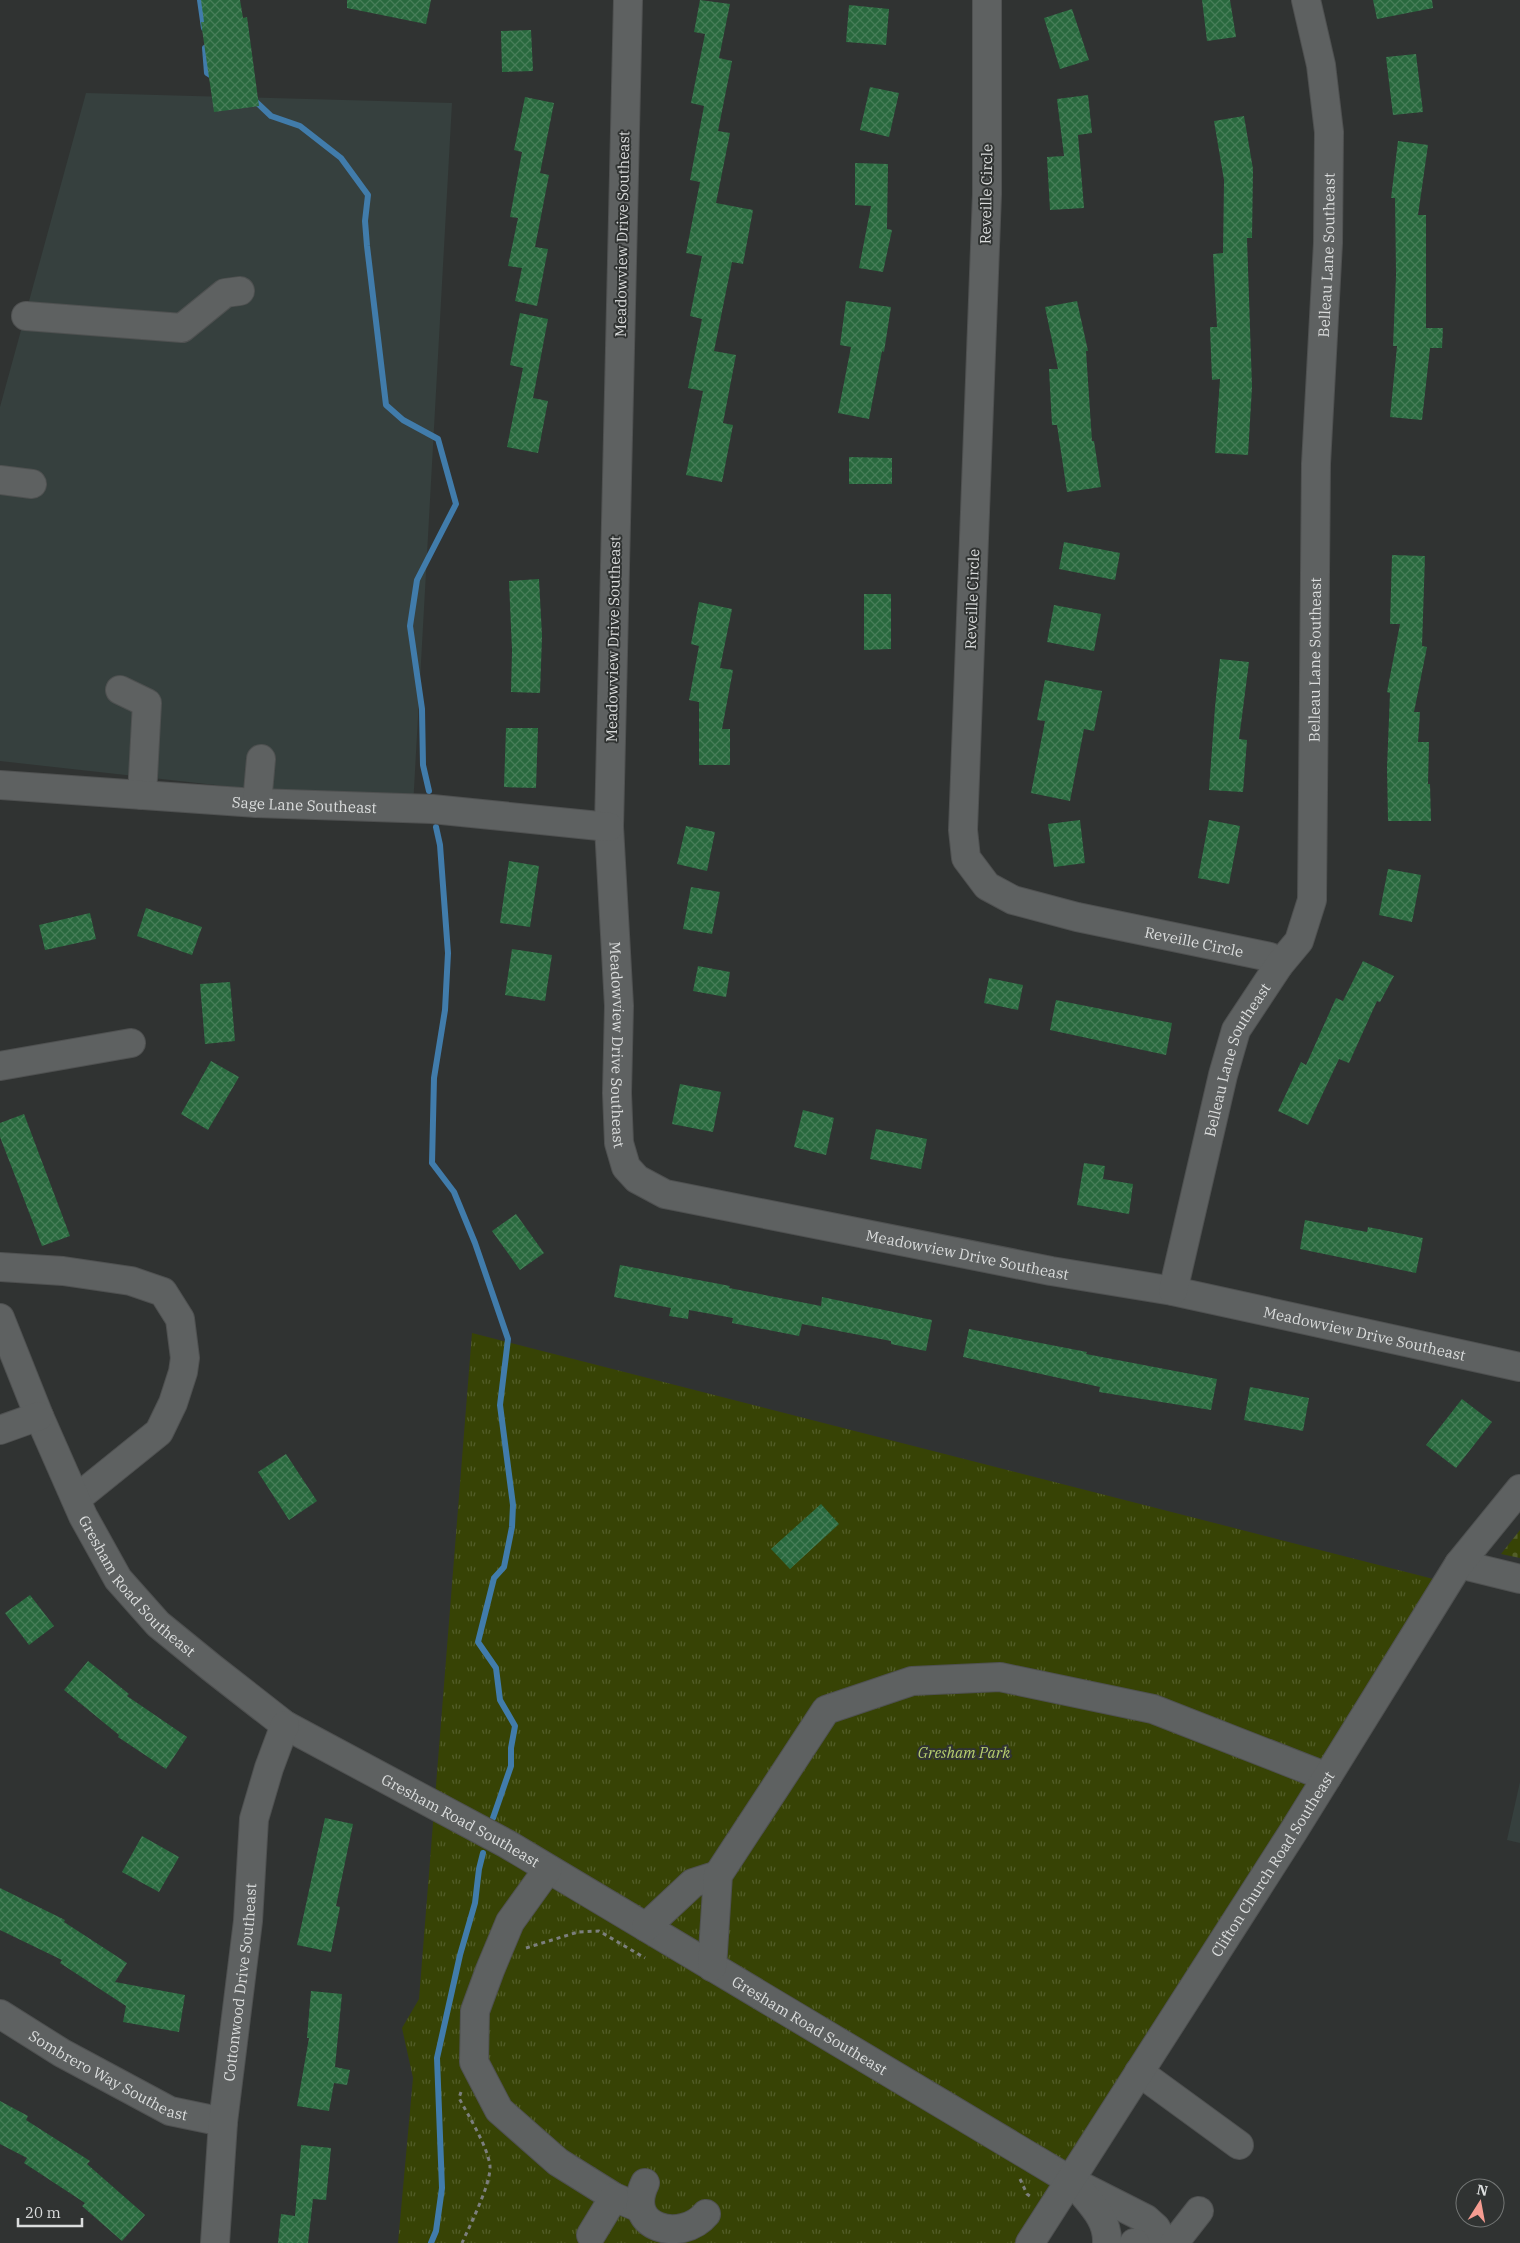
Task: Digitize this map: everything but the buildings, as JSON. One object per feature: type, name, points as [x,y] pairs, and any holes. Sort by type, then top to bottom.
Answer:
[{"type":"street","name":"Meadowview Drive Southeast","points":[[628,0],[609,827],[619,1006],[617,1093],[619,1143],[626,1167],[637,1178],[665,1194],[1051,1272],[1173,1291],[1520,1367]]},
{"type":"street","name":"Reveille Circle","points":[[987,0],[986,194],[963,830],[966,858],[987,886],[1012,900],[1077,917],[1270,957],[1279,965]]},
{"type":"street","name":"Belleau Lane Southeast","points":[[1173,1291],[1214,1113],[1236,1030],[1279,965],[1299,941],[1312,900],[1316,464],[1328,243],[1329,132],[1321,65],[1306,0]]},
{"type":"street","points":[[26,316],[182,328],[225,293],[240,291]]},
{"type":"street","points":[[0,480],[32,484]]},
{"type":"street","points":[[120,690],[147,703],[142,795]]},
{"type":"street","points":[[257,803],[261,759]]},
{"type":"street","name":"Sage Lane Southeast","points":[[0,785],[257,803],[432,809],[609,827]]},
{"type":"street","points":[[0,1066],[131,1043]]},
{"type":"street","points":[[0,1267],[63,1271],[131,1281],[163,1292],[180,1319],[185,1358],[183,1372],[173,1403],[158,1432],[76,1499]]},
{"type":"street","name":"Gresham Road Southeast","points":[[0,1318],[39,1416],[76,1499],[118,1579],[158,1624],[285,1725],[507,1844],[1071,2180],[1146,2219],[1156,2228],[1164,2243]]},
{"type":"street","points":[[0,1430],[39,1416]]},
{"type":"street","name":"Clifton Church Road Southeast","points":[[1030,2243],[1327,1777],[1459,1564],[1520,1489]]},
{"type":"street","points":[[1459,1564],[1520,1579]]},
{"type":"street","points":[[712,1967],[718,1874],[826,1710],[912,1681],[1000,1676],[1153,1709],[1327,1777]]},
{"type":"street","name":"Cottonwood Drive Southeast","points":[[215,2243],[223,2122],[248,1921],[254,1819],[269,1768],[285,1725]]},
{"type":"street","points":[[548,1869],[510,1922],[490,1970],[475,2011],[474,2062],[500,2110],[558,2162],[614,2197],[642,2196],[647,2225],[662,2235],[680,2236],[696,2228],[706,2214]]},
{"type":"street","points":[[646,1927],[692,1883],[718,1874]]},
{"type":"street","name":"Sombrero Way Southeast","points":[[0,2014],[62,2053],[170,2111],[223,2122]]},
{"type":"street","points":[[1139,2072],[1239,2145]]},
{"type":"street","points":[[1071,2180],[1101,2216],[1108,2231],[1107,2243]]},
{"type":"street","points":[[591,2235],[614,2197]]},
{"type":"street","points":[[1174,2243],[1199,2211]]},
{"type":"path","points":[[522,1954],[527,1947],[544,1941],[578,1932],[600,1931],[648,1959]]},
{"type":"path","points":[[462,2091],[459,2098],[481,2140],[490,2166],[486,2185],[462,2243]]},
{"type":"path","points":[[1020,2177],[1027,2194]]},
{"type":"shaded area","points":[[86,93],[452,103],[413,807],[0,761],[0,407]]},
{"type":"shaded area","points":[[1520,1782],[1520,1843],[1507,1840]]},
{"type":"green space","name":"Gresham Park","points":[[472,1333],[1453,1584],[1035,2243],[398,2243],[413,2078],[402,2028],[419,1999]]},
{"type":"green space","points":[[1520,1530],[1520,1558],[1501,1554]]},
{"type":"waterway","points":[[200,0],[204,28]]},
{"type":"waterway","points":[[205,48],[207,73],[215,78]]},
{"type":"waterway","points":[[254,100],[271,116],[300,126],[341,158],[368,195],[365,221],[367,246],[386,405],[403,420],[438,439],[456,504],[417,580],[410,626],[422,709],[423,765],[429,791]]},
{"type":"waterway","points":[[436,827],[440,845],[448,953],[445,1010],[434,1078],[432,1163],[454,1192],[475,1243],[508,1339],[500,1405],[513,1505],[512,1527],[504,1567],[494,1578],[478,1642],[496,1668],[500,1700],[515,1726],[511,1748],[511,1766],[493,1818]]},
{"type":"waterway","points":[[431,2243],[436,2231],[442,2188],[437,2058],[460,1955],[475,1903],[483,1853]]}]
